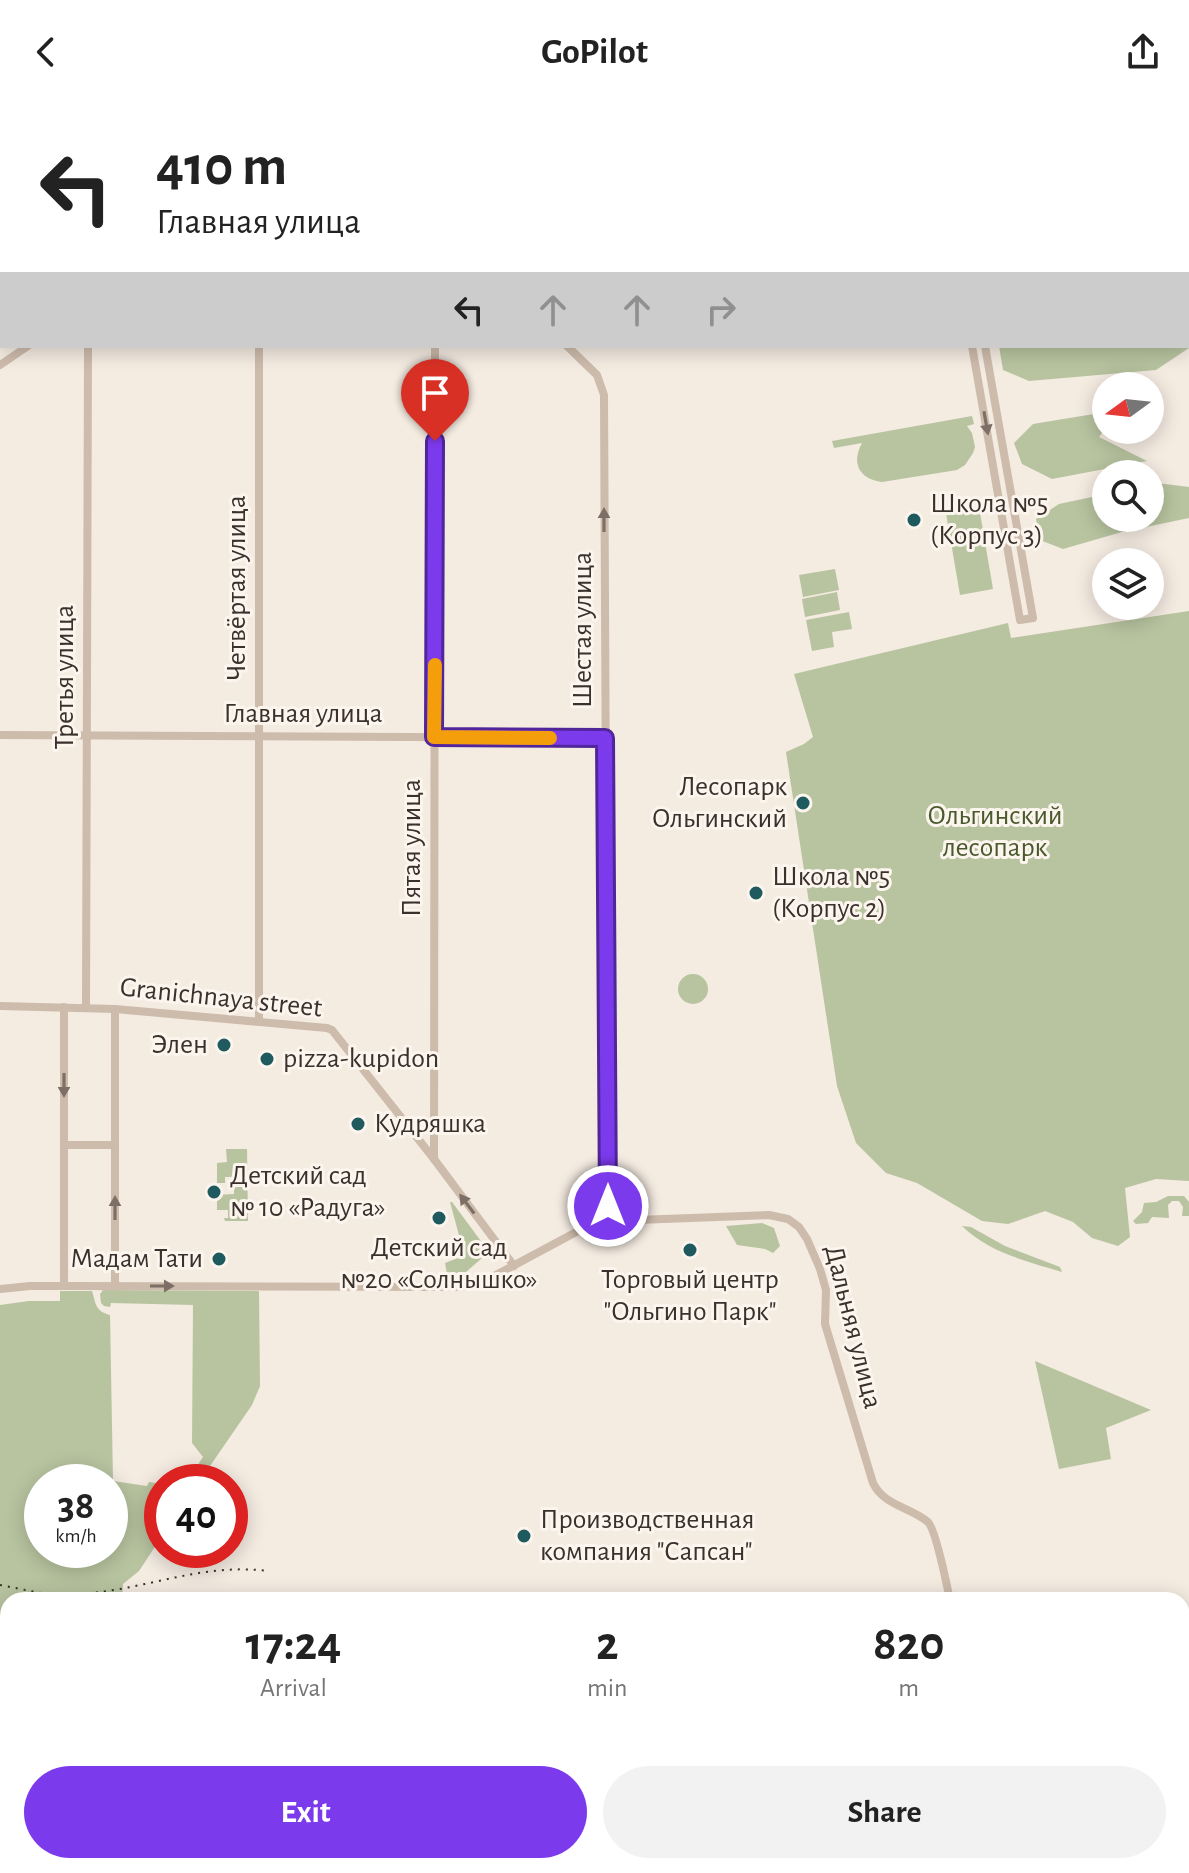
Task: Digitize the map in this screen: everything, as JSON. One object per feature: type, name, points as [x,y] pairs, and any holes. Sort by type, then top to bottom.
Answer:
[{"type":"street","points":[[0,365],[25,348]]},
{"type":"street","name":"Третья улица","points":[[86,1008],[88,348]]},
{"type":"street","name":"Четвёртая улица","points":[[259,348],[259,1022]]},
{"type":"street","name":"Пятая улица","points":[[434,1159],[435,348]]},
{"type":"street","name":"Шестая улица","points":[[569,348],[597,375],[604,395],[608,1215]]},
{"type":"street","points":[[972,348],[1020,620],[1033,618],[985,348]]},
{"type":"street","name":"Главная улица","points":[[0,735],[605,738]]},
{"type":"street","name":"Granichnaya street","points":[[0,1006],[115,1009],[332,1030],[514,1266]]},
{"type":"street","points":[[64,1007],[64,1286]]},
{"type":"street","points":[[115,1009],[115,1286]]},
{"type":"street","points":[[64,1145],[115,1145]]},
{"type":"street","points":[[0,1289],[30,1286],[475,1286],[608,1215]]},
{"type":"street","name":"Дальняя улица","points":[[608,1215],[637,1220],[769,1215],[788,1219],[799,1227],[823,1276],[827,1296],[825,1324],[876,1491],[932,1527],[948,1592]]},
{"type":"green space","points":[[999,348],[1189,348],[1156,370],[1092,372],[1092,376],[1029,381],[1003,370]]},
{"type":"green space","points":[[1092,414],[1092,444],[1113,444],[1145,460],[1092,460],[1092,471],[1052,479],[1022,464],[1014,443],[1033,424]]},
{"type":"green space","points":[[972,416],[974,424],[967,426],[975,447],[965,465],[957,470],[882,482],[868,477],[859,469],[857,457],[862,443],[834,448],[832,441]]},
{"type":"green space","points":[[1164,484],[1189,487],[1189,518],[1164,523]]},
{"type":"green space","points":[[1092,497],[1092,532],[1122,532],[1063,549],[1040,540],[1036,519],[1059,504]]},
{"type":"green space","points":[[979,507],[993,589],[960,595],[946,513]]},
{"type":"green space","points":[[835,569],[839,590],[803,597],[799,575]]},
{"type":"green space","points":[[837,592],[840,610],[805,617],[802,599]]},
{"type":"green space","name":"Ольгинский лесопарк","points":[[1189,611],[1189,1181],[1156,1179],[1125,1188],[1130,1237],[1118,1246],[1092,1238],[1073,1222],[1045,1211],[1008,1224],[982,1221],[917,1183],[886,1173],[856,1143],[837,1086],[786,752],[813,737],[794,674],[1008,623],[1011,638],[1130,620],[1164,620],[1164,615]]},
{"type":"green space","points":[[849,612],[852,629],[832,632],[834,647],[812,651],[806,620]]},
{"type":"green space","points":[[693,974],[704,978],[708,989],[704,1000],[693,1004],[682,1000],[678,989],[682,978]]},
{"type":"green space","points":[[226,1149],[247,1149],[248,1221],[225,1221],[228,1210],[217,1210],[217,1195],[234,1194],[236,1187],[233,1177],[225,1177],[225,1183],[217,1183],[217,1163],[227,1162]]},
{"type":"green space","points":[[1168,1196],[1184,1196],[1189,1202],[1189,1216],[1182,1216],[1183,1207],[1179,1201],[1172,1201],[1168,1205],[1169,1218],[1152,1217],[1148,1223],[1136,1224],[1133,1221],[1142,1212],[1144,1203]]},
{"type":"green space","points":[[450,1202],[489,1252],[466,1272],[447,1274],[445,1263],[458,1258],[463,1250]]},
{"type":"green space","points":[[762,1223],[774,1228],[780,1246],[773,1253],[737,1245],[726,1226]]},
{"type":"green space","points":[[962,1226],[971,1227],[1005,1246],[1060,1267],[1062,1272],[996,1250]]},
{"type":"green space","points":[[103,1290],[259,1291],[260,1386],[252,1405],[211,1464],[198,1464],[203,1457],[192,1443],[193,1305],[111,1303],[110,1307],[101,1303]]},
{"type":"green space","points":[[60,1291],[92,1291],[99,1309],[110,1315],[113,1464],[24,1464],[24,1568],[128,1568],[128,1483],[144,1486],[144,1563],[123,1584],[122,1592],[0,1592],[0,1305],[60,1301]]},
{"type":"green space","points":[[1035,1361],[1151,1410],[1106,1428],[1111,1459],[1059,1469]]},
{"type":"railway","points":[[93,1592],[209,1572],[268,1571]]},
{"type":"railway","points":[[0,1585],[36,1592]]},
{"type":"slow traffic","points":[[435,665],[434,737],[550,738]]},
{"type":"place","name":"Школа №5 (Корпус 3)","points":[[914,520]]},
{"type":"place","name":"Лесопарк Ольгинский","points":[[803,803]]},
{"type":"place","name":"Школа №5 (Корпус 2)","points":[[756,893]]},
{"type":"place","name":"Элен","points":[[224,1045]]},
{"type":"place","name":"pizza-kupidon","points":[[267,1059]]},
{"type":"place","name":"Кудряшка","points":[[358,1124]]},
{"type":"place","name":"Детский сад № 10 «Радуга»","points":[[214,1192]]},
{"type":"place","name":"Детский сад №20 «Солнышко»","points":[[439,1218]]},
{"type":"place","name":"Торговый центр \"Ольгино Парк\"","points":[[690,1250]]},
{"type":"place","name":"Мадам Тати","points":[[219,1259]]},
{"type":"place","name":"Производственная компания \"Сапсан\"","points":[[524,1536]]},
{"type":"route","points":[[435,441],[434,737],[605,738],[608,1206]]}]
